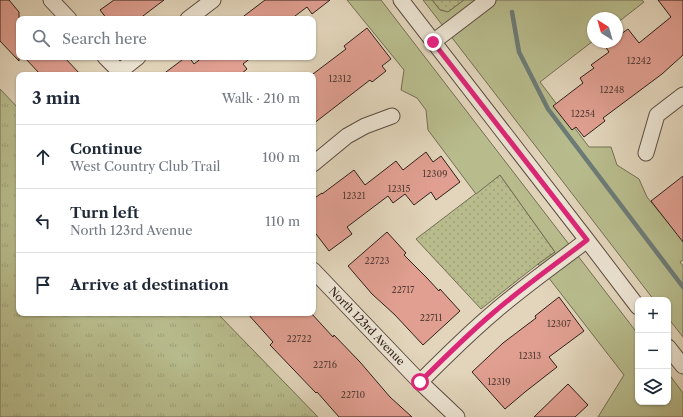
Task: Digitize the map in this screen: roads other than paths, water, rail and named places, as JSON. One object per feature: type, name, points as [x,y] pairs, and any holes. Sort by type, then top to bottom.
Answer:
[{"type":"street","points":[[51,0],[66,16]]},
{"type":"street","points":[[192,16],[213,0]]},
{"type":"street","points":[[401,0],[635,303]]},
{"type":"street","points":[[433,42],[488,0]]},
{"type":"street","points":[[108,60],[120,72]]},
{"type":"street","points":[[122,72],[135,60]]},
{"type":"street","points":[[646,153],[657,115],[683,95]]},
{"type":"street","points":[[316,162],[347,136],[365,126],[392,116]]},
{"type":"street","points":[[420,382],[464,338],[493,312],[587,240]]},
{"type":"street","name":"North 123rd Avenue","points":[[316,273],[420,382],[457,417]]},
{"type":"street","points":[[671,350],[683,366]]},
{"type":"waterway","points":[[512,12],[519,52],[548,109],[683,287]]}]
